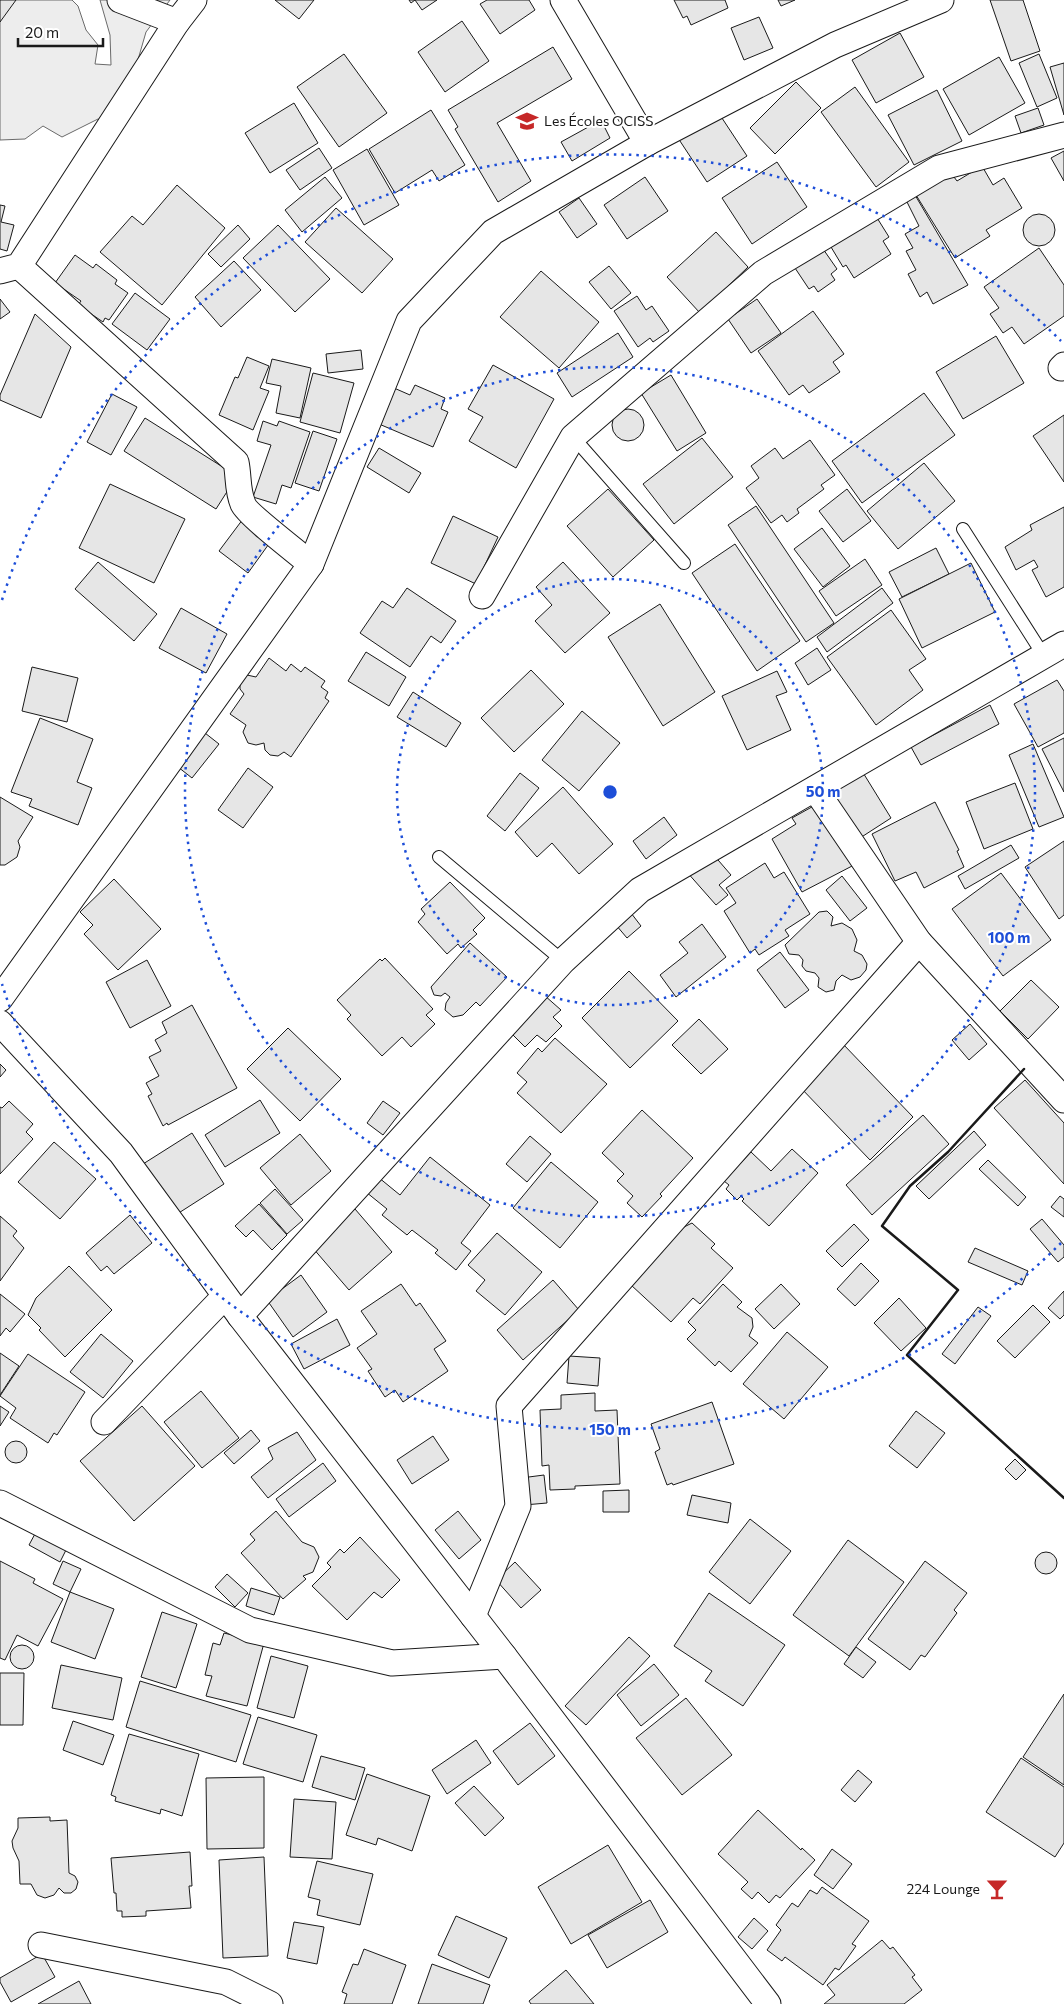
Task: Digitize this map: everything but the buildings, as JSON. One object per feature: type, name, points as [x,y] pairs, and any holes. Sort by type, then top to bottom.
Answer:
[{"type":"street","points":[[120,0],[177,22]]},
{"type":"street","points":[[194,0],[9,268],[236,462],[239,475],[238,489],[244,507],[311,564]]},
{"type":"street","points":[[562,0],[646,143]]},
{"type":"street","points":[[0,999],[311,564],[409,321],[494,232],[646,143],[835,45],[941,0]]},
{"type":"street","points":[[482,596],[573,437],[763,273],[939,168],[1064,135]]},
{"type":"street","points":[[240,1316],[563,961],[640,890],[1054,650]]},
{"type":"street","points":[[815,790],[919,942],[1064,1100]]},
{"type":"street","points":[[473,1616],[518,1506],[509,1406],[919,942]]},
{"type":"street","points":[[0,1023],[121,1153],[240,1316],[504,1656],[768,2004]]},
{"type":"street","points":[[104,1422],[225,1296]]},
{"type":"street","points":[[0,1503],[250,1630],[392,1663],[504,1656]]},
{"type":"street","points":[[41,1945],[226,1982],[270,2004]]},
{"type":"lane","points":[[573,437],[684,564]]},
{"type":"lane","points":[[963,529],[1054,650]]},
{"type":"lane","points":[[439,857],[563,961]]},
{"type":"shaded area","points":[[5,0],[72,0],[78,6],[86,30],[98,45],[95,64],[111,65],[110,35],[100,0],[170,0],[146,32],[119,125],[98,119],[62,137],[43,126],[25,139],[0,140],[0,5]]},
{"type":"wall","points":[[1024,1069],[948,1152],[910,1186],[882,1226],[958,1290],[907,1355],[1064,1498]]},
{"type":"place","name":"Les Écoles OCISS","points":[[527,121]]},
{"type":"place","name":"224 Lounge","points":[[997,1889]]}]
